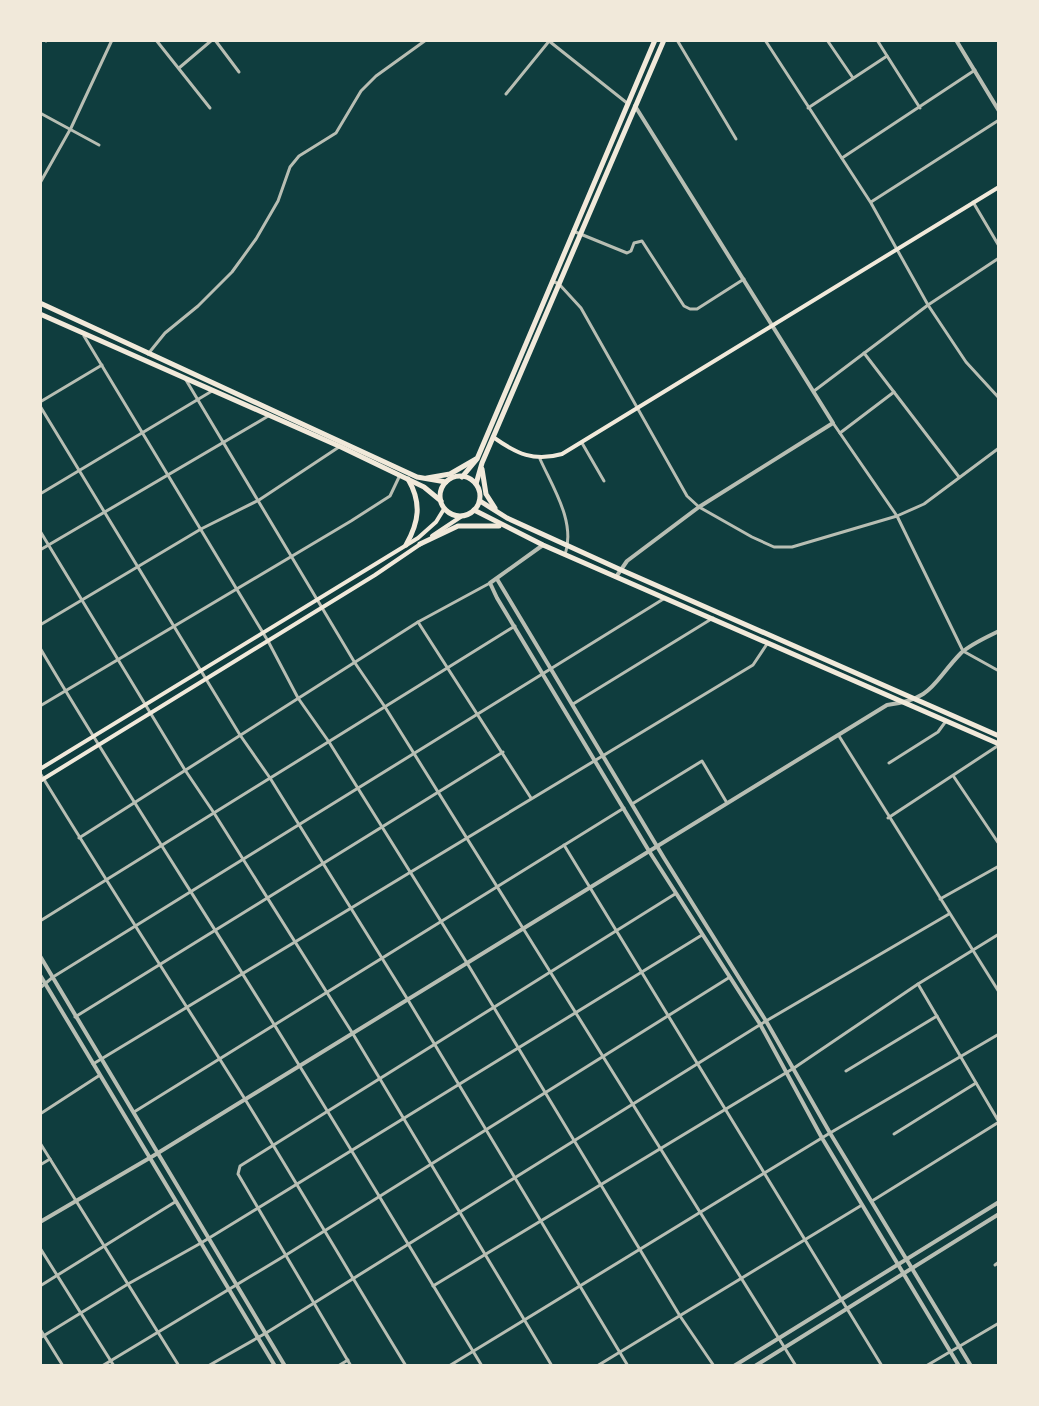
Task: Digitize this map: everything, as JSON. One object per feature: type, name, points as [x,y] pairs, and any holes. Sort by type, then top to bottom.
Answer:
[{"type":"main road","points":[[40,314],[84,336],[146,357],[423,479],[446,482],[462,477],[480,461],[493,437],[552,281],[655,40]]},
{"type":"main road","points":[[664,40],[480,461],[476,484],[480,501],[501,514],[619,569],[999,736]]},
{"type":"main road","points":[[493,437],[530,458],[562,454],[999,187]]},
{"type":"main road","points":[[40,303],[184,377],[342,444],[431,491],[441,501]]},
{"type":"main road","points":[[423,479],[450,474],[480,461]]},
{"type":"main road","points":[[480,461],[486,494],[501,514]]},
{"type":"main road","points":[[462,477],[476,484]]},
{"type":"main road","points":[[406,545],[419,514],[415,491],[408,479]]},
{"type":"main road","points":[[446,482],[440,494],[444,509],[452,515],[462,516]]},
{"type":"main road","points":[[42,780],[323,607],[474,510],[480,501]]},
{"type":"main road","points":[[40,771],[406,545],[426,532],[444,509]]},
{"type":"main road","points":[[474,510],[565,555],[999,745]]},
{"type":"main road","points":[[420,544],[458,526],[501,526]]},
{"type":"street","points":[[40,183],[71,128],[112,40]]},
{"type":"street","points":[[156,40],[210,108]]},
{"type":"street","points":[[179,68],[213,40],[239,72]]},
{"type":"street","points":[[146,357],[165,333],[232,272],[278,201],[290,167],[299,156],[336,133],[369,83],[426,40]]},
{"type":"street","points":[[506,94],[549,40],[635,105],[833,423],[897,516],[963,651],[999,671]]},
{"type":"street","points":[[677,40],[736,139]]},
{"type":"street","points":[[765,40],[871,203],[928,305],[966,362],[999,398]]},
{"type":"street","points":[[827,40],[853,78]]},
{"type":"street","points":[[877,40],[920,108]]},
{"type":"street","points":[[956,40],[999,111]]},
{"type":"street","points":[[808,108],[887,56]]},
{"type":"street","points":[[842,158],[975,70]]},
{"type":"street","points":[[40,113],[99,145]]},
{"type":"street","points":[[871,203],[999,120]]},
{"type":"street","points":[[973,202],[999,246]]},
{"type":"street","points":[[573,231],[627,253],[634,243],[642,241],[668,284],[684,306],[690,309],[697,309],[744,279]]},
{"type":"street","points":[[814,391],[928,305],[999,258]]},
{"type":"street","points":[[552,281],[559,284],[581,308],[683,489],[699,507],[774,547],[803,545],[897,516],[924,504],[999,448]]},
{"type":"street","points":[[84,336],[263,632],[298,698],[410,871],[680,1316],[714,1366]]},
{"type":"street","points":[[864,353],[960,479]]},
{"type":"street","points":[[102,365],[40,404],[240,735],[408,1000],[628,1366]]},
{"type":"street","points":[[184,377],[355,663],[796,1366]]},
{"type":"street","points":[[40,494],[214,390]]},
{"type":"street","points":[[840,433],[894,392]]},
{"type":"street","points":[[40,550],[270,415]]},
{"type":"street","points":[[616,577],[627,561],[699,507],[833,423]]},
{"type":"street","points":[[582,442],[604,481]]},
{"type":"street","points":[[40,625],[201,529],[259,500],[342,444]]},
{"type":"street","points":[[540,459],[567,525],[565,555]]},
{"type":"street","points":[[40,706],[390,496],[400,475]]},
{"type":"street","points":[[40,531],[185,770],[353,1034],[552,1366]]},
{"type":"street","points":[[78,838],[418,622],[497,579],[543,545]]},
{"type":"street","points":[[497,579],[971,1366]]},
{"type":"street","points":[[490,583],[649,851],[760,1024],[822,1138],[959,1366]]},
{"type":"street","points":[[40,988],[53,977],[665,598]]},
{"type":"street","points":[[573,704],[713,618]]},
{"type":"street","points":[[418,622],[531,798]]},
{"type":"street","points":[[40,921],[515,626]]},
{"type":"street","points":[[40,1222],[150,1159],[887,705],[914,700],[932,689],[963,651],[999,631]]},
{"type":"street","points":[[93,1064],[753,665],[772,635]]},
{"type":"street","points":[[40,648],[133,804],[162,845],[300,1066],[482,1366]]},
{"type":"street","points":[[889,763],[938,732],[946,721]]},
{"type":"street","points":[[839,736],[999,992]]},
{"type":"street","points":[[888,818],[999,745]]},
{"type":"street","points":[[75,1017],[503,752]]},
{"type":"street","points":[[632,804],[702,761],[727,803]]},
{"type":"street","points":[[40,771],[42,780],[245,1100],[406,1366]]},
{"type":"street","points":[[953,777],[999,844]]},
{"type":"street","points":[[133,1112],[624,808]]},
{"type":"street","points":[[564,845],[882,1366]]},
{"type":"street","points":[[940,899],[999,866]]},
{"type":"street","points":[[351,1366],[238,1170],[676,893]]},
{"type":"street","points":[[208,1366],[266,1333],[760,1024],[949,914]]},
{"type":"street","points":[[433,1286],[794,1068],[918,984],[999,934]]},
{"type":"street","points":[[42,1337],[259,1208],[702,935]]},
{"type":"street","points":[[40,956],[285,1366]]},
{"type":"street","points":[[40,975],[275,1366]]},
{"type":"street","points":[[102,1366],[286,1255],[730,977]]},
{"type":"street","points":[[872,1201],[999,1122],[918,984]]},
{"type":"street","points":[[846,1071],[937,1016]]},
{"type":"street","points":[[449,1366],[830,1133],[999,1034]]},
{"type":"street","points":[[40,1114],[100,1075]]},
{"type":"street","points":[[894,1134],[976,1083]]},
{"type":"street","points":[[40,1143],[179,1366]]},
{"type":"street","points":[[40,1165],[50,1159]]},
{"type":"street","points":[[40,1286],[175,1202]]},
{"type":"street","points":[[734,1366],[999,1202]]},
{"type":"street","points":[[597,1366],[862,1205]]},
{"type":"street","points":[[755,1366],[999,1214]]},
{"type":"street","points":[[40,1248],[114,1366]]},
{"type":"street","points":[[926,1366],[999,1323]]},
{"type":"street","points":[[40,1329],[42,1337],[63,1366]]},
{"type":"street","points":[[338,1366],[348,1360]]}]
